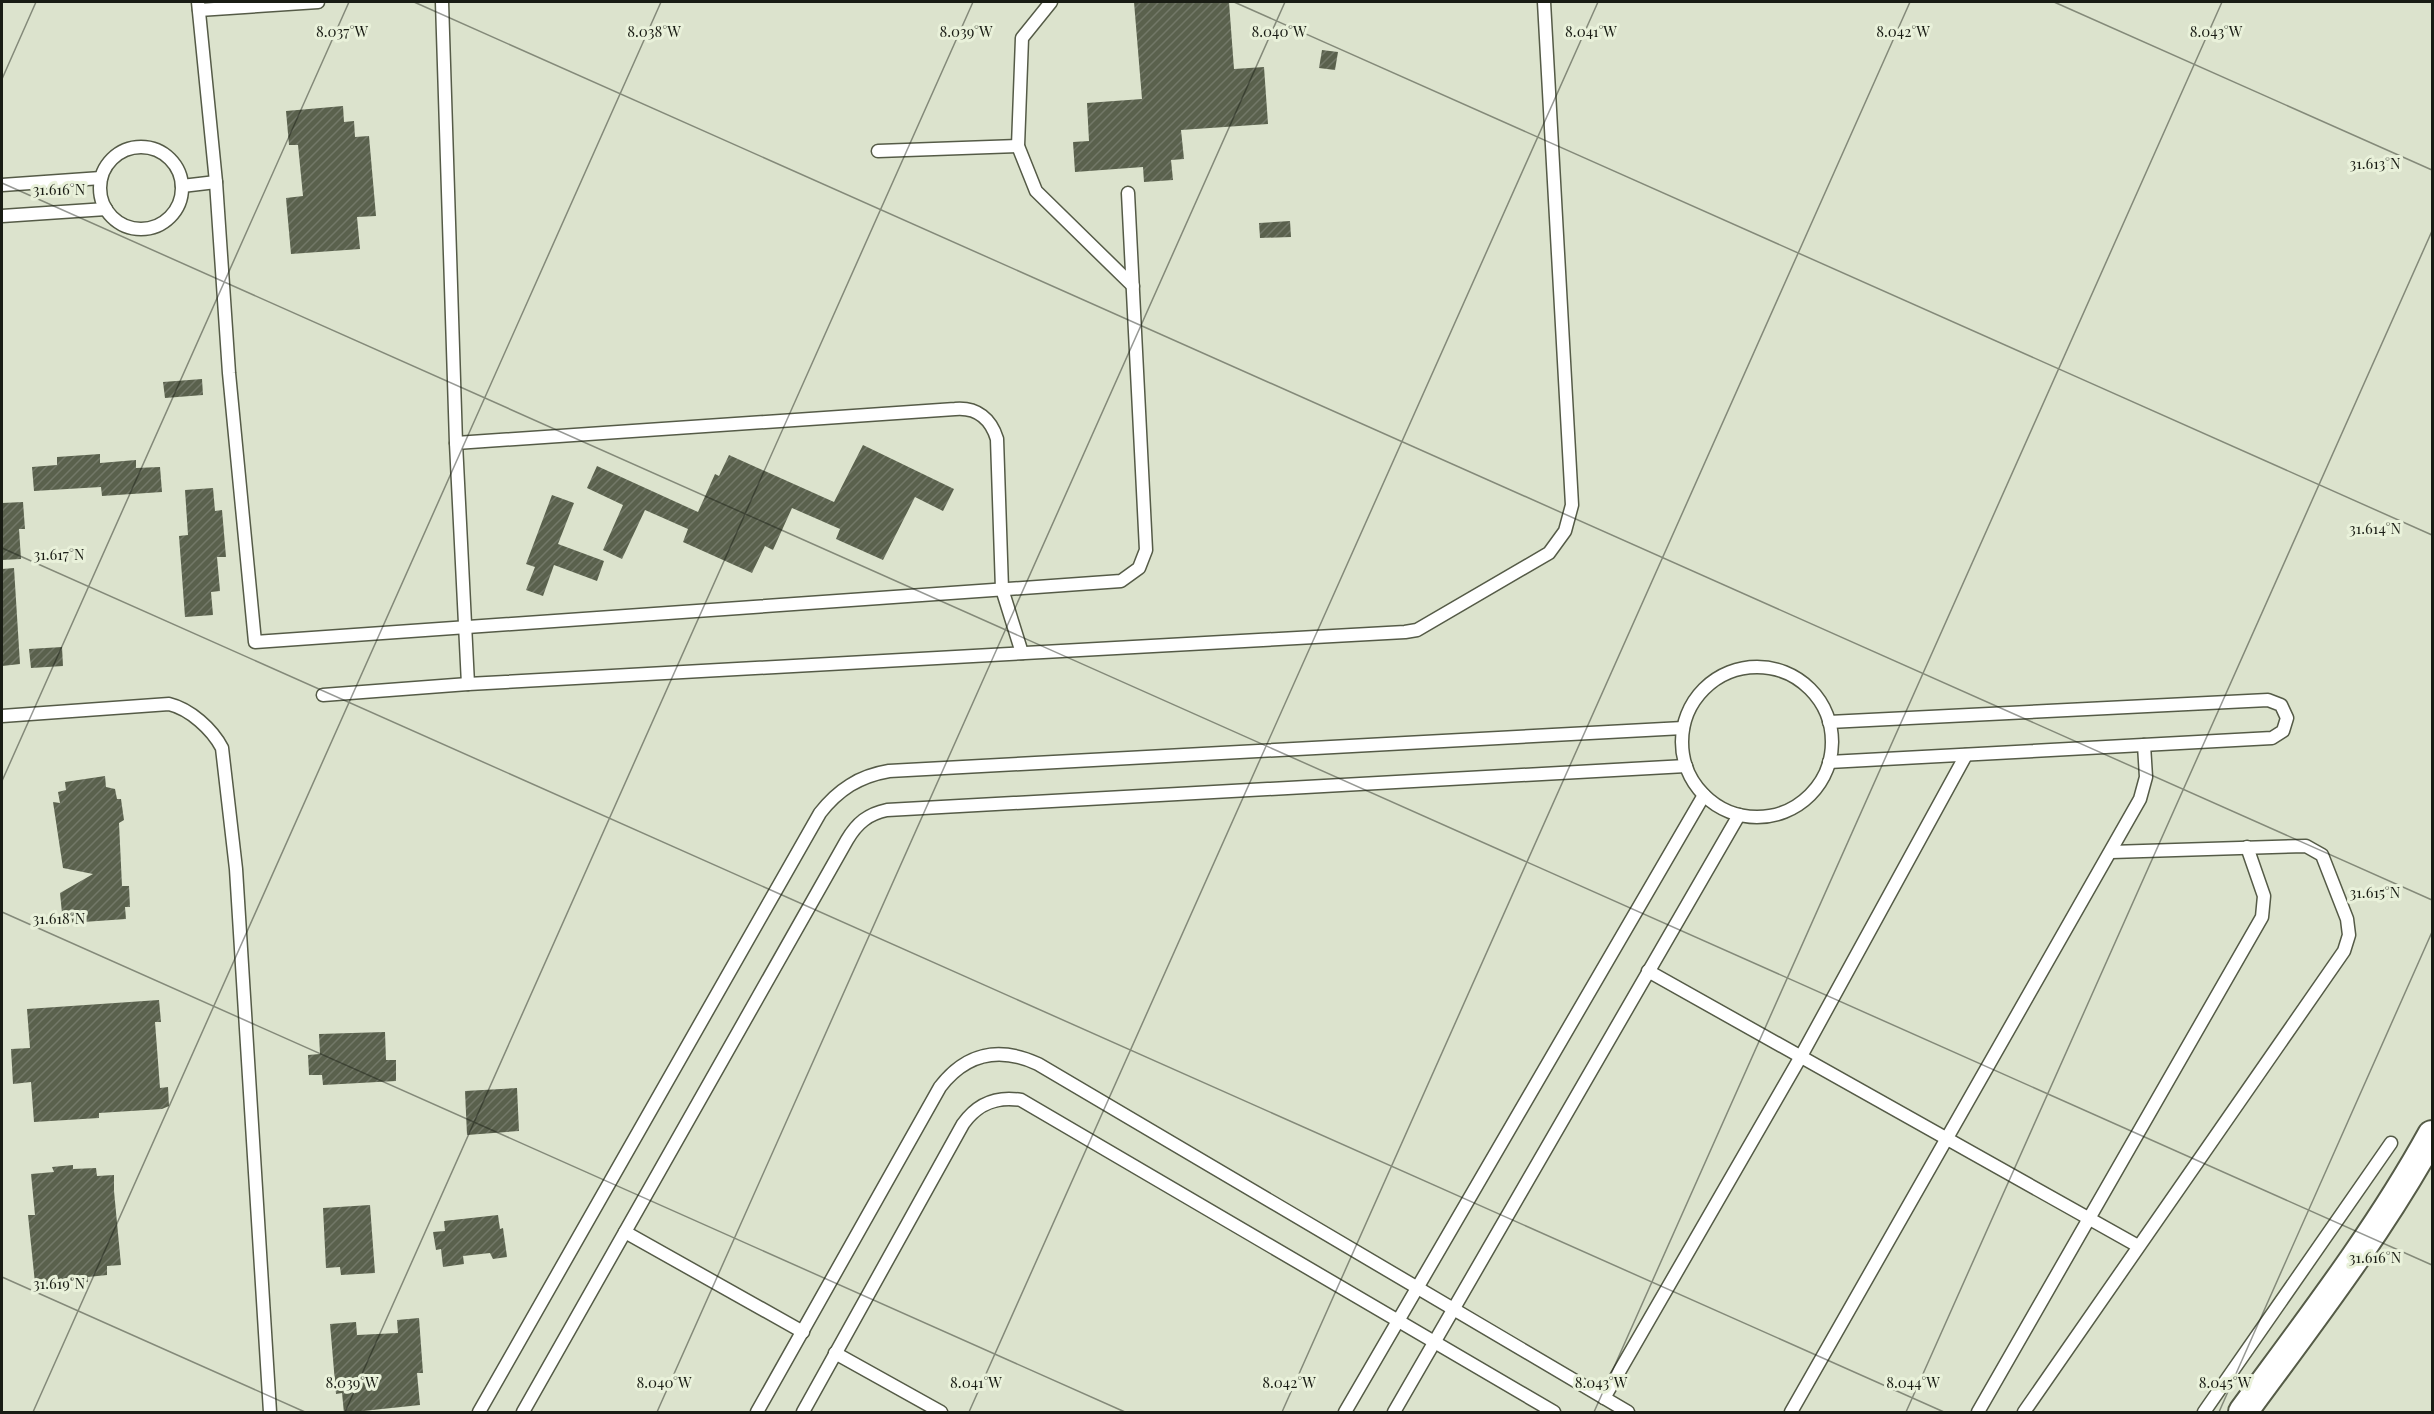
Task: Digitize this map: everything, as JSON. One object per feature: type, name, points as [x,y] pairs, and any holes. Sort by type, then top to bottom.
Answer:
[{"type":"street","points":[[2243,1413],[2366,1244],[2433,1135]]},
{"type":"lane","points":[[318,2],[198,6],[216,182],[229,373],[255,642],[1121,580],[1139,568],[1146,550],[1128,193]]},
{"type":"lane","points":[[442,2],[456,443],[468,684]]},
{"type":"lane","points":[[1051,2],[1022,38],[1018,146],[1036,191],[1133,286]]},
{"type":"lane","points":[[323,695],[468,684],[1417,630],[1537,561],[1558,543],[1565,531],[1572,505],[1544,2]]},
{"type":"lane","points":[[878,151],[1018,146]]},
{"type":"lane","points":[[136,147],[151,148],[164,153],[179,172],[182,186],[178,205],[170,217],[160,224],[147,228],[133,228],[120,223],[106,209],[100,191],[101,178],[114,157],[136,147]]},
{"type":"lane","points":[[2,185],[101,178]]},
{"type":"lane","points":[[182,186],[216,182]]},
{"type":"lane","points":[[2,216],[106,209]]},
{"type":"lane","points":[[456,443],[970,410],[985,417],[997,440],[1002,589],[1022,653]]},
{"type":"lane","points":[[1753,667],[1768,668],[1795,677],[1816,696],[1829,722],[1832,749],[1829,762],[1816,788],[1795,807],[1768,816],[1739,815],[1720,807],[1704,795],[1690,776],[1686,766],[1682,747],[1683,728],[1687,714],[1702,690],[1726,674],[1753,667]]},
{"type":"lane","points":[[1829,722],[2268,700],[2281,705],[2287,718],[2283,730],[2272,738],[1829,762]]},
{"type":"lane","points":[[2,716],[169,704],[185,709],[215,736],[222,748],[236,869],[270,1413]]},
{"type":"lane","points":[[479,1413],[820,813],[830,801],[854,782],[889,771],[1683,728]]},
{"type":"lane","points":[[1791,1413],[2111,852],[2144,788],[2147,763],[2144,745]]},
{"type":"lane","points":[[1604,1398],[1800,1058],[1966,755]]},
{"type":"lane","points":[[524,1413],[847,840],[853,830],[869,816],[887,810],[1686,766]]},
{"type":"lane","points":[[1345,1413],[1704,795]]},
{"type":"lane","points":[[1394,1413],[1739,815]]},
{"type":"lane","points":[[2024,1413],[2348,943],[2347,919],[2322,855],[2312,849],[2300,845],[2111,852]]},
{"type":"lane","points":[[1978,1413],[2262,917],[2264,896],[2247,847]]},
{"type":"lane","points":[[1648,971],[2138,1246]]},
{"type":"lane","points":[[757,1413],[940,1087],[965,1062],[1001,1053],[1038,1064],[1417,1286],[1628,1413]]},
{"type":"lane","points":[[802,1413],[963,1124],[978,1107],[999,1099],[1021,1100],[1554,1413]]},
{"type":"lane","points":[[2204,1413],[2391,1143]]},
{"type":"lane","points":[[625,1233],[803,1332]]},
{"type":"lane","points":[[835,1353],[941,1413]]},
{"type":"building","points":[[1134,2],[1229,2],[1234,69],[1264,67],[1268,124],[1181,130],[1184,159],[1171,160],[1173,180],[1144,182],[1143,167],[1075,172],[1073,142],[1089,141],[1087,103],[1142,99]]},
{"type":"building","points":[[1322,50],[1338,52],[1335,70],[1319,68]]},
{"type":"building","points":[[343,106],[344,122],[354,121],[355,137],[369,136],[376,216],[357,217],[360,249],[291,254],[286,198],[303,196],[298,145],[289,145],[286,111]]},
{"type":"building","points":[[1290,221],[1291,237],[1260,238],[1259,223]]},
{"type":"building","points":[[202,379],[203,395],[165,398],[163,382]]},
{"type":"building","points":[[863,445],[954,489],[943,511],[915,497],[883,560],[836,539],[840,529],[792,508],[773,550],[765,546],[752,573],[683,542],[688,529],[645,510],[622,559],[603,550],[623,505],[587,488],[597,466],[698,512],[715,474],[719,476],[729,455],[834,502]]},
{"type":"building","points":[[100,454],[100,463],[136,460],[136,468],[160,467],[162,492],[102,496],[101,487],[34,491],[32,467],[57,465],[57,457]]},
{"type":"building","points":[[213,488],[215,511],[222,510],[226,557],[217,557],[220,591],[211,592],[213,615],[185,617],[179,536],[188,535],[185,490]]},
{"type":"building","points":[[552,495],[574,503],[558,544],[604,561],[597,581],[554,565],[543,596],[526,590],[535,567],[526,564]]},
{"type":"building","points":[[23,502],[25,529],[19,529],[21,559],[2,560],[2,503]]},
{"type":"building","points":[[14,568],[20,664],[2,666],[2,569]]},
{"type":"building","points":[[62,647],[63,666],[31,668],[29,649]]},
{"type":"building","points":[[105,776],[106,787],[115,789],[117,799],[121,799],[124,820],[119,823],[122,886],[129,886],[130,907],[125,907],[126,919],[69,923],[68,914],[62,913],[60,893],[93,874],[63,868],[53,802],[60,803],[58,792],[66,790],[65,782]]},
{"type":"building","points":[[159,1000],[161,1022],[155,1022],[160,1088],[168,1087],[169,1106],[162,1109],[99,1113],[99,1118],[34,1122],[31,1082],[13,1084],[11,1049],[30,1048],[27,1009]]},
{"type":"building","points":[[385,1032],[386,1060],[396,1060],[396,1081],[323,1085],[322,1075],[309,1075],[308,1055],[320,1054],[319,1034]]},
{"type":"building","points":[[517,1088],[519,1131],[467,1135],[465,1091]]},
{"type":"building","points":[[73,1165],[73,1169],[96,1168],[97,1176],[114,1175],[121,1265],[107,1266],[107,1275],[88,1277],[88,1282],[35,1283],[28,1215],[35,1215],[31,1174],[54,1172],[52,1167]]},
{"type":"building","points":[[370,1205],[375,1273],[341,1275],[340,1267],[326,1268],[323,1208]]},
{"type":"building","points":[[498,1215],[500,1229],[503,1228],[507,1257],[493,1259],[490,1253],[463,1256],[464,1264],[443,1267],[441,1249],[436,1250],[433,1232],[445,1231],[444,1221]]},
{"type":"building","points":[[419,1318],[423,1373],[417,1373],[420,1405],[344,1413],[342,1393],[336,1394],[330,1324],[356,1322],[357,1335],[398,1333],[397,1320]]}]
